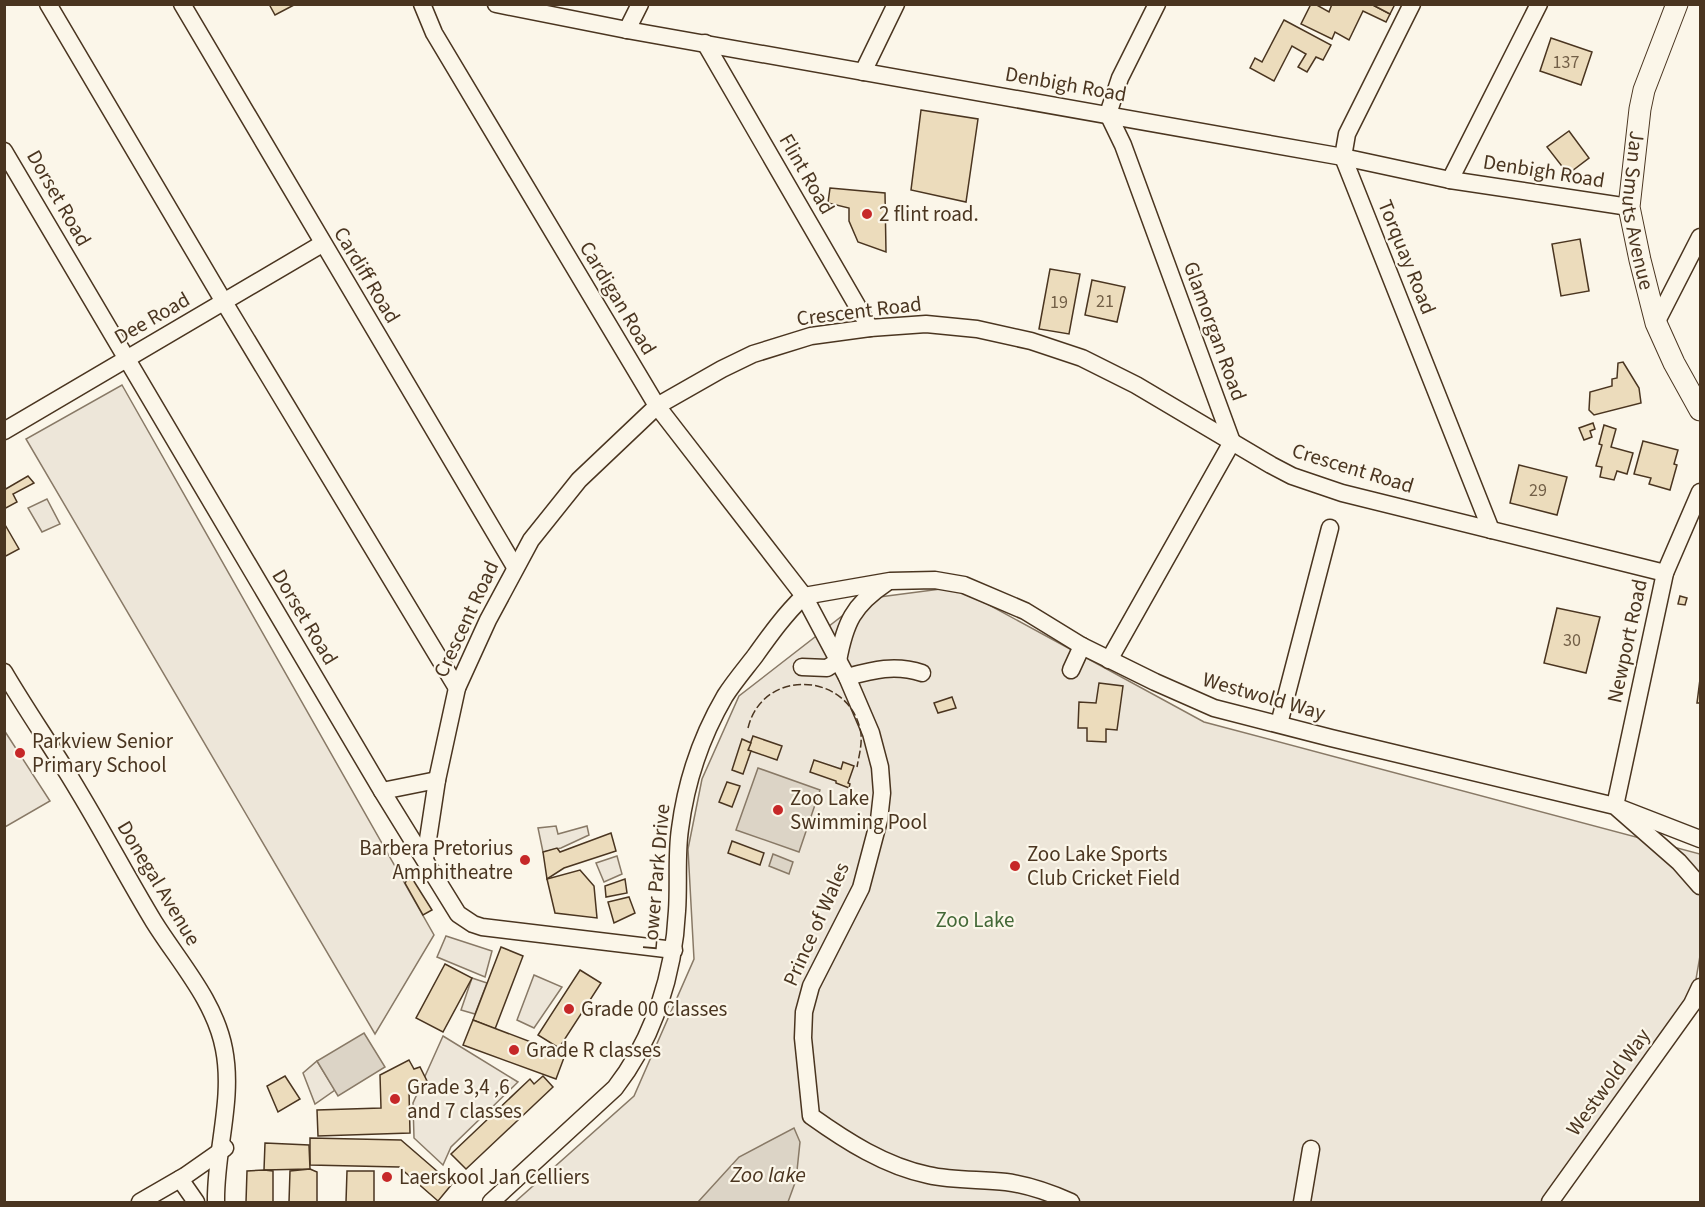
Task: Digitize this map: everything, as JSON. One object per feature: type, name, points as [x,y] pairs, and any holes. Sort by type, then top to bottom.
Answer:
[{"type":"main road","name":"Jan Smuts Avenue","points":[[1677,4],[1644,90],[1629,207],[1656,323],[1674,363],[1701,410]]},
{"type":"street","points":[[48,4],[224,302],[457,688]]},
{"type":"street","name":"Cardiff Road","points":[[182,4],[515,567]]},
{"type":"street","name":"Cardigan Road","points":[[422,4],[434,33],[657,406],[804,596]]},
{"type":"street","name":"Denbigh Road","points":[[496,4],[516,6],[627,30],[1343,157],[1450,180],[1629,207]]},
{"type":"street","points":[[627,30],[640,4]]},
{"type":"street","points":[[863,72],[896,4]]},
{"type":"street","points":[[1108,114],[1120,78],[1156,4]]},
{"type":"street","points":[[1343,157],[1347,134],[1412,4]]},
{"type":"street","points":[[1450,180],[1539,4]]},
{"type":"street","name":"Flint Road","points":[[705,43],[870,328]]},
{"type":"street","name":"Glamorgan Road","points":[[1108,114],[1123,145],[1232,442]]},
{"type":"street","name":"Dorset Road","points":[[4,151],[382,791],[458,914],[473,924],[491,928],[674,950]]},
{"type":"street","name":"Torquay Road","points":[[1343,157],[1491,530]]},
{"type":"street","points":[[1656,323],[1701,237]]},
{"type":"street","name":"Dee Road","points":[[4,431],[322,244]]},
{"type":"street","name":"Crescent Road","points":[[425,859],[437,780],[457,688],[515,567],[543,524],[579,480],[657,406],[753,354],[811,336],[870,328],[926,324],[977,329],[1031,341],[1082,358],[1136,385],[1271,465],[1308,482],[1342,493],[1665,573]]},
{"type":"street","points":[[1109,660],[1232,442]]},
{"type":"street","name":"Newport Road","points":[[1615,806],[1665,573],[1701,492]]},
{"type":"street","points":[[1279,724],[1330,528]]},
{"type":"street","name":"Westwold Way","points":[[804,596],[890,581],[935,580],[970,587],[1025,611],[1109,660],[1214,708],[1615,806],[1679,862],[1701,886]]},
{"type":"street","points":[[802,667],[827,668],[838,661],[848,621],[869,595],[890,581]]},
{"type":"street","name":"Prince of Wales","points":[[804,596],[847,677],[874,743],[880,766],[882,803],[861,888],[825,954],[806,1000],[802,1038],[810,1116],[850,1142],[897,1166],[939,1177],[1008,1182],[1071,1203]]},
{"type":"street","name":"Lower Park Drive","points":[[491,1203],[604,1100],[623,1077],[642,1046],[665,987],[674,950],[678,910],[680,830],[685,798],[695,762],[706,732],[726,696],[787,613],[804,596]]},
{"type":"street","points":[[1071,670],[1082,646]]},
{"type":"street","points":[[847,677],[880,668],[906,669],[922,673]]},
{"type":"street","name":"Donegal Avenue","points":[[4,672],[79,791],[154,922],[212,1012],[221,1035],[225,1056],[223,1151],[226,1203]]},
{"type":"street","points":[[382,791],[437,780]]},
{"type":"street","points":[[1615,806],[1701,838]]},
{"type":"street","name":"Westwold Way","points":[[1550,1203],[1692,1004],[1701,987]]},
{"type":"street","points":[[1302,1203],[1311,1149]]},
{"type":"street","points":[[140,1203],[223,1151]]},
{"type":"street","name":"Donegal Avenue","points":[[216,1203],[223,1151]]},
{"type":"street","points":[[183,1177],[196,1203]]},
{"type":"green space","points":[[122,385],[434,935],[375,1034],[26,439]]},
{"type":"green space","points":[[47,499],[60,524],[42,532],[28,508]]},
{"type":"green space","name":"Zoo Lake","points":[[956,587],[1204,722],[1700,854],[1700,956],[1695,985],[1545,1202],[515,1202],[634,1096],[694,959],[688,849],[702,779],[739,696],[864,599]]},
{"type":"green space","points":[[4,730],[50,801],[5,827],[4,827]]},
{"type":"green space","points":[[556,826],[558,834],[587,826],[589,835],[561,848],[543,852],[538,828]]},
{"type":"green space","points":[[617,856],[622,874],[604,882],[596,863]]},
{"type":"green space","points":[[446,936],[492,951],[485,977],[437,957]]},
{"type":"green space","points":[[534,975],[562,987],[534,1028],[517,1020]]},
{"type":"green space","points":[[472,978],[487,983],[475,1014],[461,1010]]},
{"type":"green space","points":[[443,1036],[518,1082],[451,1147],[443,1165],[414,1138],[413,1103]]},
{"type":"green space","points":[[317,1061],[335,1090],[315,1104],[303,1073]]},
{"type":"water","name":"Zoo Lake Swimming Pool","points":[[758,768],[820,790],[799,852],[736,830]]},
{"type":"water","points":[[773,854],[793,862],[789,874],[769,866]]},
{"type":"water","points":[[364,1033],[385,1067],[338,1096],[317,1061]]},
{"type":"water","name":"Zoo lake","points":[[794,1128],[800,1142],[796,1180],[788,1202],[698,1202],[739,1157]]},
{"type":"building","points":[[269,4],[294,4],[294,5],[275,15]]},
{"type":"building","points":[[1311,4],[1329,12],[1332,4],[1371,4],[1390,14],[1386,22],[1363,11],[1349,40],[1335,32],[1332,39],[1301,24]]},
{"type":"building","points":[[1371,4],[1395,4],[1390,14]]},
{"type":"building","points":[[1284,20],[1331,45],[1323,60],[1316,57],[1307,72],[1298,67],[1306,54],[1292,46],[1274,81],[1250,68],[1255,58],[1262,62]]},
{"type":"building","points":[[1551,38],[1592,52],[1581,85],[1540,71]]},
{"type":"building","points":[[921,110],[978,119],[966,202],[911,190]]},
{"type":"building","points":[[1569,131],[1589,158],[1568,174],[1547,147]]},
{"type":"building","name":"2 flint road.","points":[[830,188],[885,193],[886,252],[858,242],[849,221],[849,208],[828,203]]},
{"type":"building","points":[[1580,239],[1589,291],[1561,296],[1552,244]]},
{"type":"building","points":[[1050,269],[1080,274],[1069,334],[1039,329]]},
{"type":"building","points":[[1092,280],[1125,287],[1117,322],[1085,315]]},
{"type":"building","points":[[1623,362],[1639,388],[1641,403],[1594,415],[1589,410],[1590,392],[1612,386],[1612,379],[1617,378],[1618,363]]},
{"type":"building","points":[[1593,423],[1595,429],[1590,431],[1592,437],[1584,440],[1579,428]]},
{"type":"building","points":[[1604,425],[1616,429],[1611,447],[1633,453],[1627,474],[1617,471],[1614,480],[1600,477],[1602,467],[1596,466],[1602,445],[1599,444]]},
{"type":"building","points":[[1643,441],[1678,450],[1674,464],[1677,465],[1670,490],[1649,484],[1651,478],[1634,474]]},
{"type":"building","points":[[1519,465],[1567,477],[1557,515],[1510,503]]},
{"type":"building","points":[[28,476],[34,483],[13,494],[17,502],[4,509],[4,490]]},
{"type":"building","points":[[4,523],[19,549],[4,557]]},
{"type":"building","points":[[1680,596],[1687,598],[1685,605],[1678,604]]},
{"type":"building","points":[[1557,608],[1600,617],[1586,673],[1544,663]]},
{"type":"building","points":[[1700,679],[1700,703],[1697,703]]},
{"type":"building","points":[[1099,683],[1123,686],[1117,730],[1106,729],[1106,742],[1087,741],[1087,728],[1078,728],[1079,702],[1096,703]]},
{"type":"building","points":[[952,697],[956,708],[938,713],[934,703]]},
{"type":"building","points":[[753,736],[782,746],[777,760],[748,750]]},
{"type":"building","points":[[742,739],[751,743],[748,750],[751,751],[743,774],[732,770]]},
{"type":"building","points":[[814,760],[841,769],[843,762],[854,766],[848,783],[849,788],[810,772]]},
{"type":"building","points":[[727,782],[740,786],[732,807],[719,802]]},
{"type":"building","points":[[611,833],[616,851],[564,868],[547,879],[543,852],[557,848],[560,852]]},
{"type":"building","points":[[732,841],[764,853],[760,865],[728,853]]},
{"type":"building","points":[[580,870],[594,886],[597,918],[555,913],[547,879]]},
{"type":"building","points":[[410,875],[432,910],[423,915],[405,883]]},
{"type":"building","points":[[625,879],[627,893],[606,897],[605,886]]},
{"type":"building","points":[[629,897],[635,913],[614,923],[608,902]]},
{"type":"building","points":[[501,947],[523,956],[495,1029],[473,1020]]},
{"type":"building","points":[[445,964],[472,978],[443,1032],[416,1018]]},
{"type":"building","name":"Grade 00 Classes","points":[[580,970],[601,983],[559,1048],[538,1035]]},
{"type":"building","name":"Grade R classes","points":[[473,1020],[565,1055],[556,1079],[463,1045]]},
{"type":"building","name":"Grade 3,4 ,6 and 7 classes","points":[[409,1060],[414,1069],[420,1067],[427,1081],[409,1090],[410,1133],[318,1136],[317,1110],[381,1108],[380,1075]]},
{"type":"building","points":[[285,1076],[300,1099],[278,1112],[267,1086]]},
{"type":"building","points":[[543,1076],[553,1087],[466,1169],[451,1154],[530,1079],[534,1084]]},
{"type":"building","points":[[310,1138],[401,1140],[452,1184],[438,1201],[399,1167],[310,1165]]},
{"type":"building","points":[[265,1143],[309,1145],[310,1169],[264,1170]]},
{"type":"building","points":[[310,1169],[317,1172],[317,1202],[289,1202],[290,1171]]},
{"type":"building","points":[[247,1171],[273,1171],[273,1202],[246,1202]]},
{"type":"building","points":[[347,1171],[374,1171],[374,1202],[346,1202]]},
{"type":"fence","points":[[748,728],[757,708],[771,694],[788,686],[807,684],[825,689],[842,698],[854,713],[861,734],[857,767]]},
{"type":"place","name":"2 flint road.","points":[[867,214]]},
{"type":"place","name":"Parkview Senior Primary School","points":[[20,753]]},
{"type":"place","name":"Zoo Lake Swimming Pool","points":[[778,810]]},
{"type":"place","name":"Barbera Pretorius Amphitheatre","points":[[525,860]]},
{"type":"place","name":"Zoo Lake Sports Club Cricket Field","points":[[1015,866]]},
{"type":"place","name":"Grade 00 Classes","points":[[569,1009]]},
{"type":"place","name":"Grade R classes","points":[[514,1050]]},
{"type":"place","name":"Grade 3,4 ,6 and 7 classes","points":[[395,1099]]},
{"type":"place","name":"Laerskool Jan Celliers","points":[[387,1177]]}]
